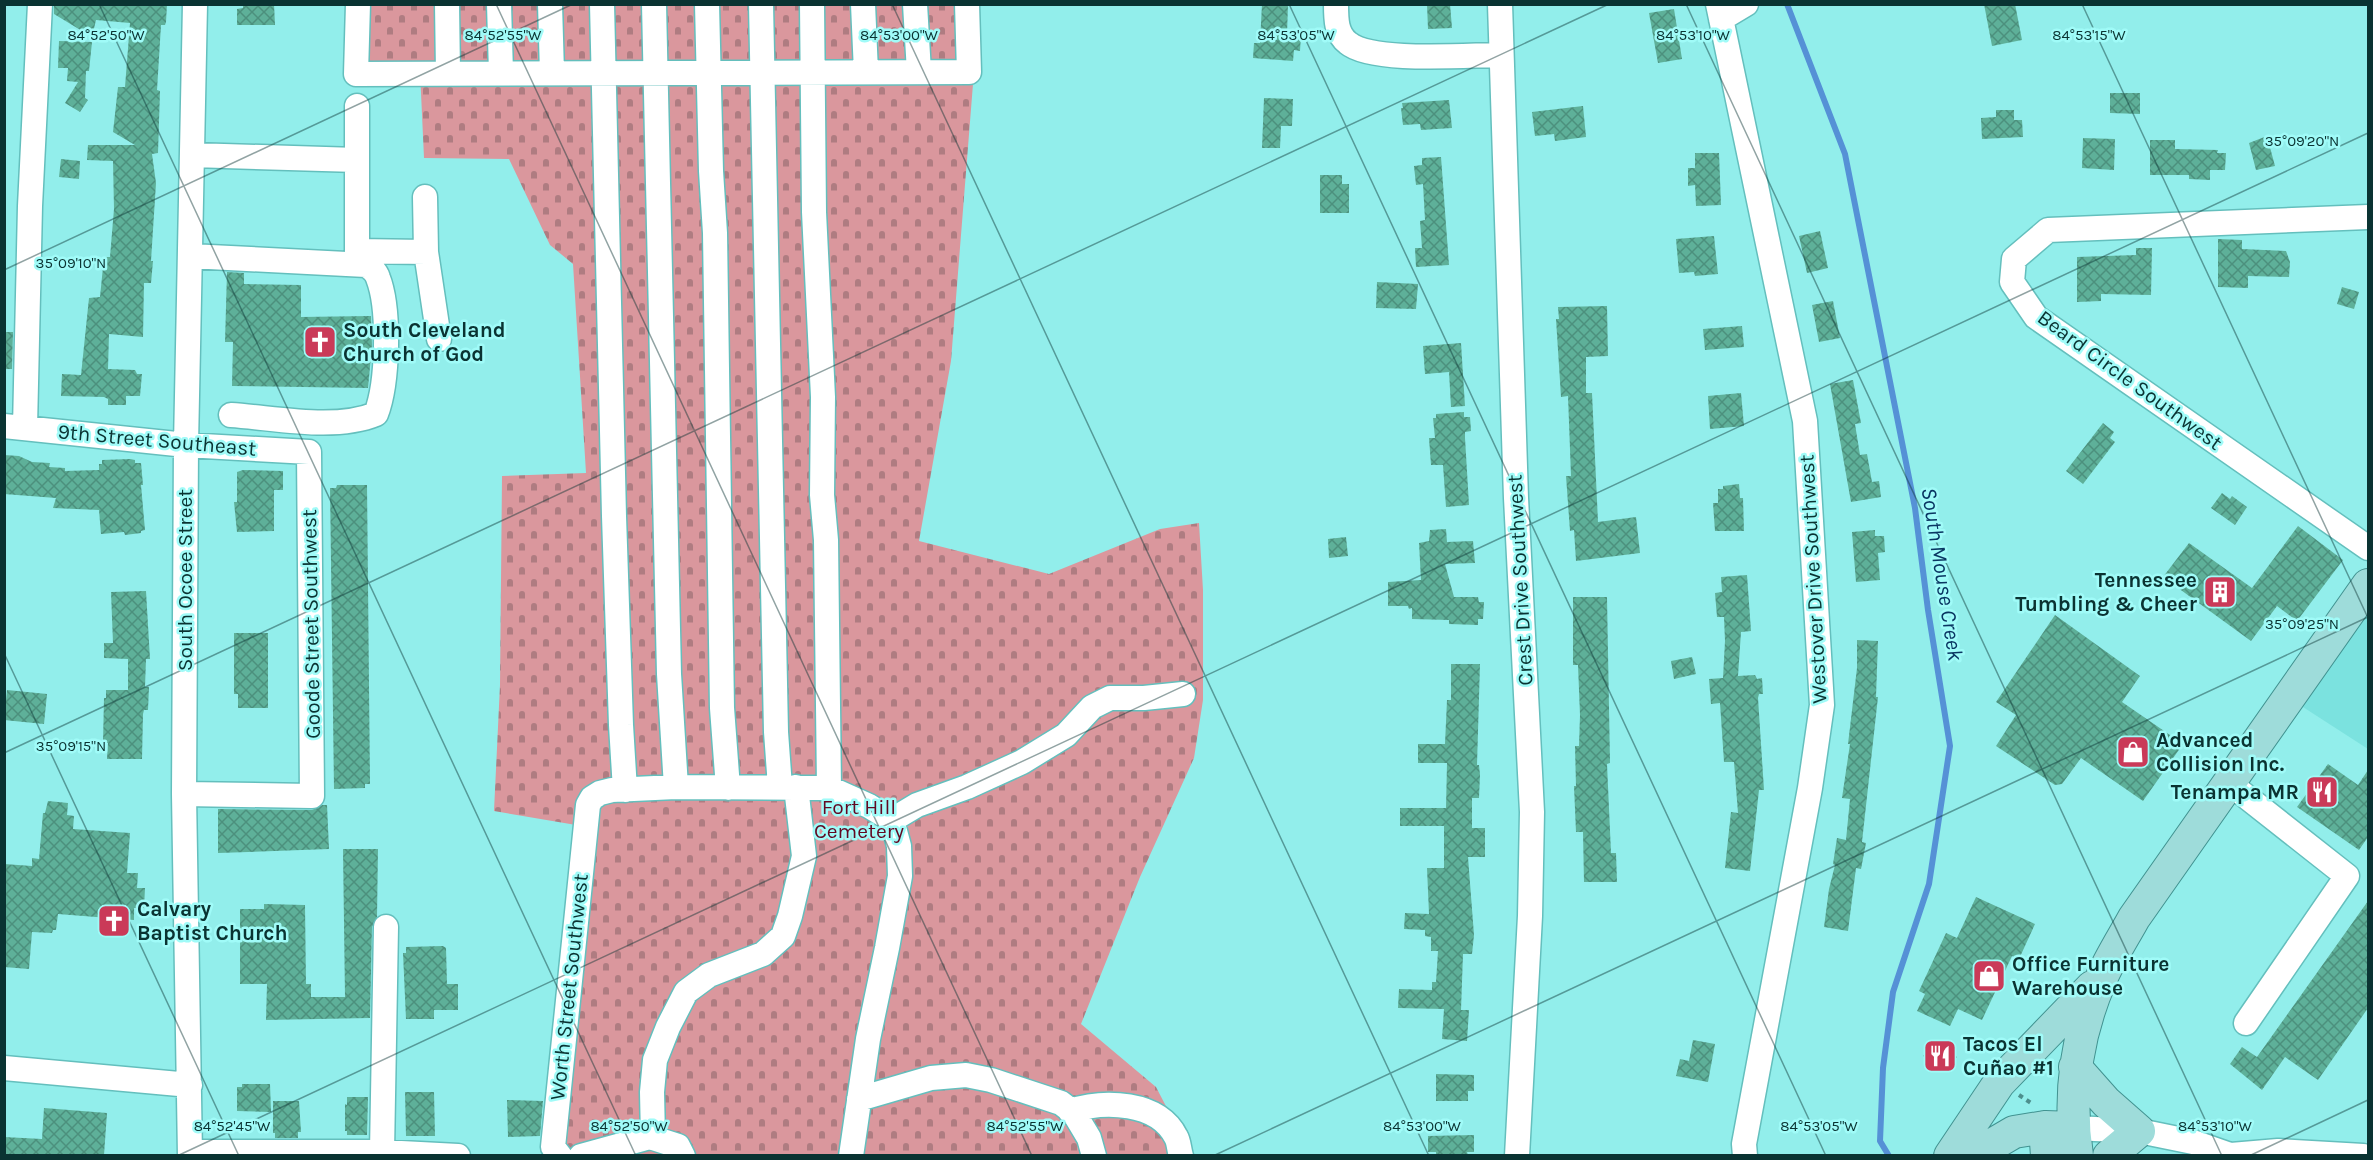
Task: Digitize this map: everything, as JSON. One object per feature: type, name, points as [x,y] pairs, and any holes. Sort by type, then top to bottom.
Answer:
[{"type":"main road","points":[[1973,1155],[2014,1132],[2061,1142],[2082,1027],[2101,977],[2134,918],[2368,585]]},
{"type":"main road","points":[[1950,1155],[1999,1083],[2101,977]]},
{"type":"main road","points":[[2075,1067],[2106,1102],[2139,1131],[2109,1155]]},
{"type":"street","points":[[15,427],[30,206],[40,4]]},
{"type":"street","name":"South Ocoee Street","points":[[190,1154],[184,794],[186,445],[195,4]]},
{"type":"street","points":[[358,4],[356,74],[969,72],[967,4]]},
{"type":"street","points":[[447,4],[448,73]]},
{"type":"street","points":[[499,4],[501,73]]},
{"type":"street","points":[[550,4],[552,73]]},
{"type":"street","points":[[602,4],[621,725],[625,790],[676,787],[829,788],[892,820],[899,846],[900,876],[868,1039],[851,1155]]},
{"type":"street","points":[[654,4],[669,674],[676,787]]},
{"type":"street","points":[[707,4],[715,232],[722,708],[728,788]]},
{"type":"street","points":[[653,1138],[652,1092],[656,1060],[668,1026],[686,992],[709,975],[763,954],[783,936],[804,856],[776,732],[761,4]]},
{"type":"street","points":[[812,4],[814,212],[823,397],[822,495],[826,540],[829,788]]},
{"type":"street","points":[[863,4],[866,72]]},
{"type":"street","points":[[915,4],[919,72]]},
{"type":"street","points":[[1336,4],[1337,28],[1346,42],[1359,50],[1387,55],[1501,55]]},
{"type":"street","name":"Crest Drive Southwest","points":[[1500,4],[1516,498],[1532,812],[1530,916],[1517,1155]]},
{"type":"street","points":[[1719,12],[1746,4]]},
{"type":"street","name":"Westover Drive Southwest","points":[[1719,12],[1805,421],[1822,705],[1810,788],[1783,927],[1744,1144],[1744,1155]]},
{"type":"street","points":[[231,415],[341,423],[361,420],[376,414],[382,399],[386,318],[378,277],[374,270],[357,257],[357,106]]},
{"type":"street","points":[[192,155],[357,160]]},
{"type":"street","points":[[425,197],[426,252],[439,339]]},
{"type":"street","name":"Beard Circle Southwest","points":[[2368,216],[2048,230],[2014,259],[2012,282],[2036,316],[2368,548]]},
{"type":"street","points":[[190,256],[357,257],[426,252]]},
{"type":"street","name":"9th Street Southeast","points":[[15,427],[186,445],[309,452]]},
{"type":"street","name":"Goode Street Southwest","points":[[184,794],[312,796],[309,452]]},
{"type":"street","points":[[892,820],[917,805],[967,787],[1022,762],[1066,735],[1092,707],[1110,698],[1144,698],[1183,694]]},
{"type":"street","points":[[2229,783],[2347,876],[2246,1023]]},
{"type":"street","name":"Worth Street Southwest","points":[[560,1155],[553,1147],[585,817],[592,798],[600,793],[625,790]]},
{"type":"street","points":[[382,1152],[386,927]]},
{"type":"street","points":[[4,1068],[190,1085]]},
{"type":"street","points":[[859,1099],[931,1078],[966,1075],[1030,1091],[1060,1103],[1070,1111],[1089,1138],[1094,1155]]},
{"type":"street","points":[[1070,1111],[1084,1106],[1125,1106],[1154,1114],[1168,1126],[1177,1138],[1181,1155]]},
{"type":"street","points":[[2061,1142],[2139,1131],[2193,1142],[2232,1155],[2278,1150],[2363,1155]]},
{"type":"street","points":[[581,1155],[653,1138],[678,1146],[683,1155]]},
{"type":"street","points":[[190,1154],[382,1152],[458,1155]]},
{"type":"shaded area","points":[[2368,586],[2368,749],[2289,698]]},
{"type":"green space","name":"Fort Hill Cemetery","points":[[365,5],[972,5],[973,84],[951,361],[919,541],[1049,574],[1160,529],[1199,523],[1203,590],[1203,700],[1194,758],[1140,877],[1081,1024],[1156,1087],[1181,1135],[1185,1155],[565,1155],[576,825],[494,811],[500,685],[502,476],[586,473],[573,264],[550,245],[509,159],[424,158],[420,71],[363,71]]},
{"type":"building","points":[[54,4],[167,4],[166,22],[165,25],[161,25],[157,90],[160,91],[158,153],[152,154],[156,183],[151,261],[153,261],[151,283],[144,283],[143,337],[109,334],[108,369],[135,370],[137,374],[142,374],[140,396],[126,396],[126,405],[108,405],[108,399],[104,397],[61,396],[62,374],[81,375],[89,298],[100,297],[104,257],[110,257],[114,209],[113,161],[87,160],[88,145],[135,145],[113,132],[118,87],[125,87],[130,23],[96,20],[92,37],[54,14]]},
{"type":"building","points":[[243,4],[274,4],[275,25],[237,25],[237,9],[243,8]]},
{"type":"building","points":[[1262,4],[1288,4],[1287,35],[1301,35],[1300,51],[1294,50],[1293,61],[1253,58],[1254,43],[1260,43]]},
{"type":"building","points":[[1427,4],[1450,4],[1452,28],[1428,29]]},
{"type":"building","points":[[1984,4],[2015,4],[2022,40],[1992,46]]},
{"type":"building","points":[[1674,9],[1682,59],[1658,63],[1649,13]]},
{"type":"building","points":[[59,41],[92,42],[89,71],[86,71],[85,98],[88,100],[80,112],[65,103],[78,82],[67,81],[68,68],[58,68]]},
{"type":"building","points":[[2110,93],[2140,93],[2140,114],[2110,113]]},
{"type":"building","points":[[1264,98],[1293,99],[1292,126],[1281,126],[1280,148],[1262,148]]},
{"type":"building","points":[[1449,100],[1452,128],[1421,130],[1420,124],[1403,125],[1402,103]]},
{"type":"building","points":[[1583,106],[1586,137],[1555,141],[1554,134],[1535,136],[1532,112]]},
{"type":"building","points":[[1996,110],[2014,110],[2014,120],[2022,120],[2023,137],[1982,139],[1981,118],[1996,117]]},
{"type":"building","points":[[2267,136],[2275,166],[2256,170],[2249,143]]},
{"type":"building","points":[[2083,138],[2115,139],[2114,170],[2082,168]]},
{"type":"building","points":[[2150,140],[2175,140],[2175,149],[2218,150],[2217,153],[2226,153],[2225,170],[2210,170],[2210,180],[2189,179],[2189,175],[2150,175]]},
{"type":"building","points":[[1695,153],[1719,153],[1721,205],[1696,206],[1695,185],[1688,186],[1688,168],[1695,168]]},
{"type":"building","points":[[1441,157],[1449,265],[1416,267],[1415,248],[1422,248],[1420,221],[1425,220],[1423,184],[1416,185],[1414,166],[1422,165],[1422,158]]},
{"type":"building","points":[[61,159],[80,161],[79,179],[59,177]]},
{"type":"building","points":[[1320,175],[1342,175],[1342,184],[1349,184],[1349,213],[1320,213]]},
{"type":"building","points":[[1820,231],[1828,268],[1807,273],[1799,236]]},
{"type":"building","points":[[1714,236],[1718,274],[1695,276],[1694,272],[1679,273],[1676,239]]},
{"type":"building","points":[[2218,239],[2242,240],[2242,249],[2286,251],[2290,262],[2289,277],[2248,276],[2248,288],[2218,287]]},
{"type":"building","points":[[2136,248],[2152,248],[2151,295],[2101,294],[2101,301],[2077,302],[2077,257],[2136,255]]},
{"type":"building","points":[[227,272],[244,273],[244,284],[301,285],[301,317],[371,316],[372,346],[368,388],[232,386],[233,342],[225,342]]},
{"type":"building","points":[[1377,282],[1418,284],[1416,309],[1376,308]]},
{"type":"building","points":[[2342,287],[2359,292],[2354,309],[2337,304]]},
{"type":"building","points":[[1833,301],[1840,338],[1819,342],[1812,305]]},
{"type":"building","points":[[1607,306],[1608,356],[1586,357],[1586,393],[1592,393],[1598,522],[1636,517],[1640,553],[1576,561],[1574,530],[1570,531],[1566,476],[1571,476],[1568,396],[1561,397],[1556,319],[1559,319],[1558,307]]},
{"type":"building","points":[[1742,326],[1744,347],[1705,350],[1703,329]]},
{"type":"building","points":[[4,332],[13,332],[12,369],[4,369]]},
{"type":"building","points":[[1461,343],[1465,406],[1451,407],[1449,372],[1425,374],[1423,346]]},
{"type":"building","points":[[1853,380],[1861,423],[1855,424],[1860,455],[1867,454],[1872,482],[1879,481],[1881,497],[1851,502],[1830,384]]},
{"type":"building","points":[[1741,393],[1744,426],[1710,429],[1708,396]]},
{"type":"building","points":[[1464,412],[1464,417],[1470,417],[1471,431],[1465,432],[1469,505],[1446,507],[1443,465],[1431,465],[1429,438],[1435,438],[1433,418],[1436,418],[1436,414]]},
{"type":"building","points":[[2103,423],[2114,432],[2110,438],[2115,442],[2083,484],[2066,471]]},
{"type":"building","points":[[4,455],[19,456],[32,462],[50,463],[49,467],[65,468],[65,471],[99,470],[102,460],[130,459],[135,460],[135,463],[141,463],[145,530],[141,533],[125,535],[124,532],[101,534],[99,510],[53,508],[56,498],[4,494]]},
{"type":"building","points":[[243,470],[283,471],[283,490],[274,490],[274,531],[237,532],[234,502],[237,502],[237,472]]},
{"type":"building","points":[[1739,484],[1740,498],[1743,498],[1744,531],[1715,531],[1713,503],[1718,503],[1718,489]]},
{"type":"building","points":[[337,485],[367,485],[370,784],[365,784],[365,788],[334,789],[330,488],[336,488]]},
{"type":"building","points":[[2222,493],[2230,499],[2232,496],[2247,507],[2235,525],[2211,508]]},
{"type":"building","points":[[2298,526],[2343,560],[2297,621],[2277,606],[2251,641],[2163,577],[2189,543],[2252,588]]},
{"type":"building","points":[[1446,529],[1447,542],[1473,541],[1475,563],[1445,564],[1454,597],[1478,597],[1479,602],[1484,602],[1483,619],[1478,619],[1478,625],[1449,624],[1449,620],[1412,619],[1412,608],[1388,606],[1388,582],[1421,580],[1419,543],[1429,541],[1430,530]]},
{"type":"building","points":[[1875,530],[1875,536],[1884,536],[1885,552],[1878,553],[1880,580],[1856,582],[1852,532]]},
{"type":"building","points":[[1346,537],[1348,556],[1329,558],[1328,539]]},
{"type":"building","points":[[1747,575],[1751,631],[1741,632],[1738,676],[1755,675],[1757,679],[1762,678],[1763,694],[1759,694],[1758,698],[1764,790],[1759,790],[1750,871],[1725,868],[1731,812],[1738,813],[1734,762],[1724,762],[1720,703],[1711,704],[1709,679],[1723,678],[1724,617],[1717,617],[1715,593],[1722,592],[1721,577]]},
{"type":"building","points":[[146,591],[150,659],[146,659],[145,687],[149,687],[148,710],[144,710],[143,714],[142,759],[107,759],[108,743],[103,743],[106,690],[128,690],[128,659],[104,658],[104,643],[113,643],[111,592]]},
{"type":"building","points":[[1573,597],[1607,597],[1610,763],[1607,764],[1611,853],[1616,853],[1617,882],[1584,882],[1583,832],[1576,832],[1575,746],[1579,746],[1580,715],[1578,665],[1573,665]]},
{"type":"building","points":[[2055,615],[2140,676],[2122,702],[2183,744],[2143,801],[2081,758],[2062,784],[2055,785],[1996,746],[2016,715],[1996,702]]},
{"type":"building","points":[[234,633],[268,633],[268,708],[238,708],[238,694],[234,694]]},
{"type":"building","points":[[1857,640],[1878,641],[1876,697],[1878,697],[1862,842],[1866,843],[1861,869],[1856,868],[1848,931],[1824,927],[1835,865],[1833,864],[1837,838],[1846,840],[1850,799],[1842,798],[1850,744],[1848,744],[1857,668]]},
{"type":"building","points":[[1692,657],[1696,674],[1674,679],[1671,661]]},
{"type":"building","points":[[1451,664],[1480,664],[1477,765],[1479,765],[1480,775],[1479,798],[1472,798],[1472,828],[1485,828],[1485,857],[1468,857],[1474,935],[1472,954],[1463,954],[1461,1010],[1469,1010],[1467,1041],[1442,1039],[1444,1009],[1398,1008],[1399,989],[1432,990],[1432,982],[1436,982],[1438,951],[1431,951],[1431,937],[1425,936],[1425,930],[1404,929],[1405,913],[1429,914],[1427,868],[1444,868],[1444,826],[1400,826],[1400,808],[1446,808],[1447,763],[1418,763],[1418,744],[1445,744],[1447,700],[1451,700]]},
{"type":"building","points":[[7,690],[47,694],[44,724],[4,720]]},
{"type":"building","points":[[2328,764],[2358,785],[2368,770],[2368,837],[2359,850],[2297,807]]},
{"type":"building","points":[[48,801],[68,803],[67,815],[74,816],[73,829],[130,833],[127,873],[138,873],[137,888],[145,888],[144,908],[134,908],[134,920],[58,914],[56,930],[52,933],[32,932],[29,969],[4,967],[4,864],[32,866],[32,858],[39,859],[43,813],[45,813]]},
{"type":"building","points":[[327,805],[329,849],[218,853],[218,809],[312,810]]},
{"type":"building","points":[[343,849],[378,849],[377,917],[372,927],[370,1018],[266,1020],[267,984],[240,984],[240,909],[264,909],[264,904],[305,905],[306,984],[311,984],[311,997],[345,997]]},
{"type":"building","points":[[1976,897],[2035,924],[2019,959],[2012,956],[1982,1020],[1958,1009],[1950,1026],[1917,1011],[1925,994],[1919,991],[1946,933],[1957,938]]},
{"type":"building","points":[[2368,901],[2368,1008],[2318,1080],[2285,1057],[2262,1090],[2230,1064],[2242,1047],[2257,1057]]},
{"type":"building","points":[[443,946],[446,948],[447,984],[458,984],[458,1010],[434,1010],[434,1019],[406,1019],[403,953],[406,953],[406,947]]},
{"type":"building","points":[[1693,1040],[1715,1044],[1708,1082],[1676,1076],[1680,1059],[1689,1061]]},
{"type":"building","name":"Tacos El Cuñao #1","points":[[1934,1041],[1957,1057],[1946,1071],[1923,1056]]},
{"type":"building","points":[[1436,1074],[1474,1075],[1474,1091],[1468,1091],[1468,1101],[1436,1101]]},
{"type":"building","points":[[242,1084],[270,1084],[271,1112],[237,1111],[237,1087],[242,1087]]},
{"type":"building","points":[[405,1092],[434,1092],[435,1136],[406,1136]]},
{"type":"building","points":[[347,1097],[368,1097],[367,1135],[347,1135],[345,1104],[347,1105]]},
{"type":"building","points":[[507,1100],[543,1101],[540,1136],[508,1137]]},
{"type":"building","points":[[273,1101],[299,1101],[301,1132],[298,1132],[298,1138],[275,1138]]},
{"type":"building","points":[[44,1108],[107,1113],[104,1155],[4,1155],[4,1137],[42,1139]]},
{"type":"building","points":[[1474,1135],[1474,1152],[1467,1152],[1468,1155],[1436,1155],[1436,1152],[1428,1152],[1428,1136]]},
{"type":"waterway","name":"South Mouse Creek","points":[[1787,4],[1845,154],[1915,508],[1928,610],[1950,746],[1929,884],[1893,992],[1883,1068],[1880,1141],[1889,1156]]},
{"type":"place","name":"South Cleveland Church of God","points":[[320,342]]},
{"type":"place","name":"Tennessee Tumbling & Cheer","points":[[2220,592]]},
{"type":"place","name":"Advanced Collision Inc.","points":[[2133,752]]},
{"type":"place","name":"Tenampa MR","points":[[2322,792]]},
{"type":"place","name":"Calvary Baptist Church","points":[[114,921]]},
{"type":"place","name":"Office Furniture Warehouse","points":[[1989,976]]},
{"type":"place","name":"Tacos El Cuñao #1","points":[[1940,1056]]}]
